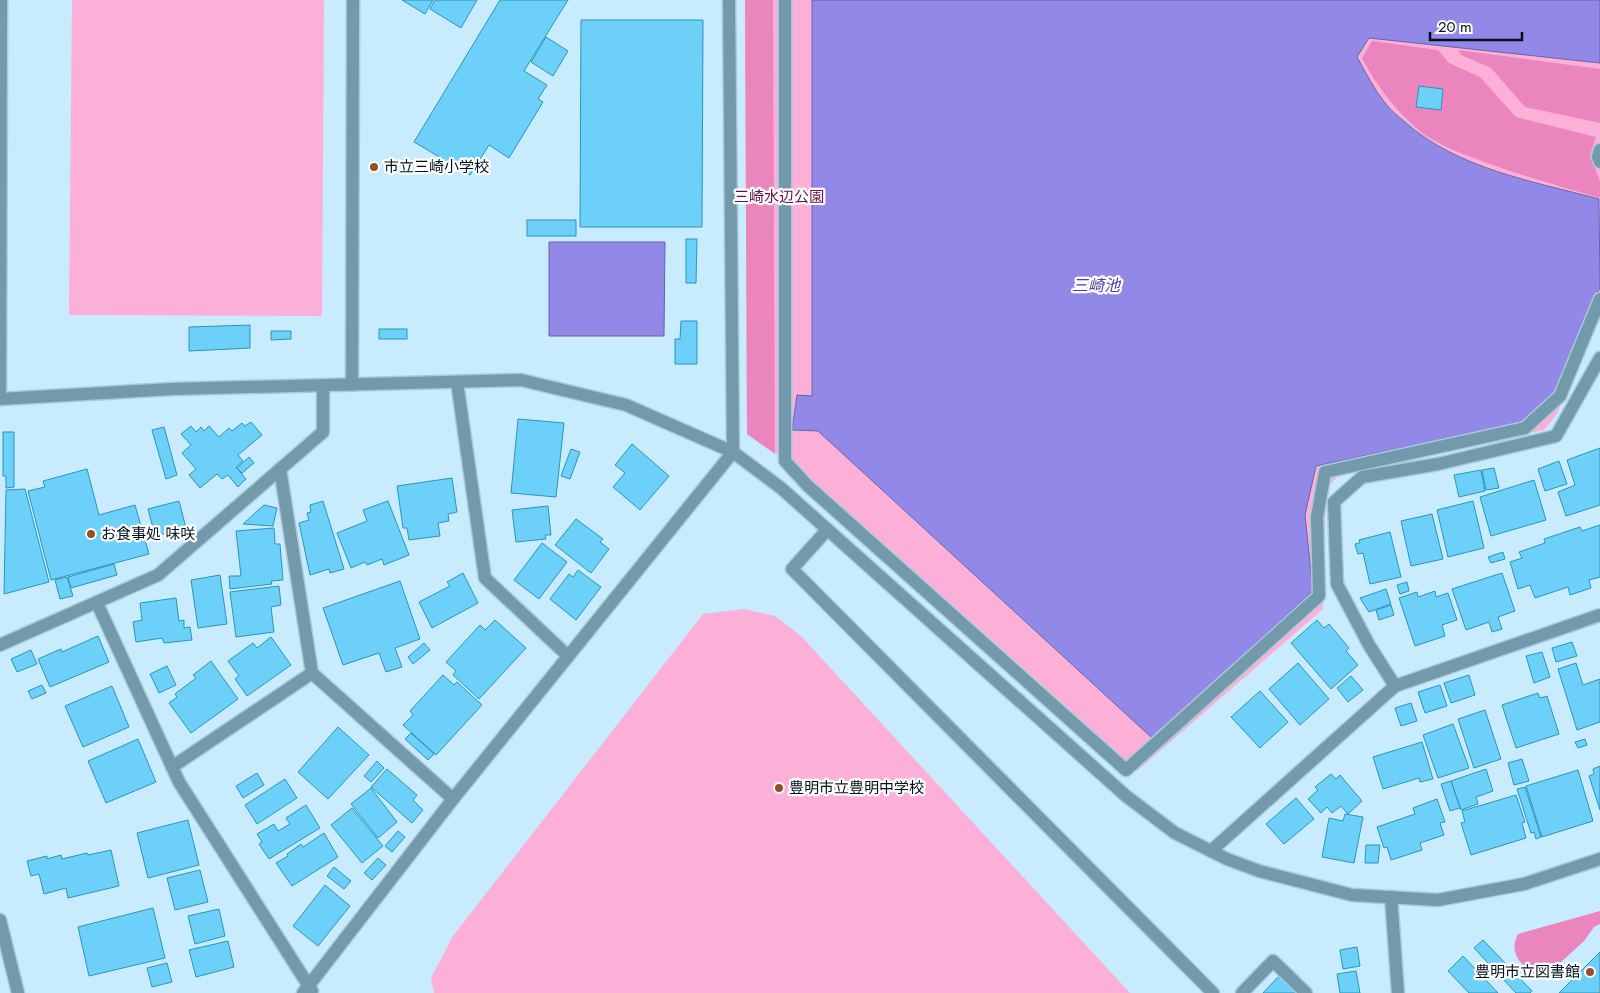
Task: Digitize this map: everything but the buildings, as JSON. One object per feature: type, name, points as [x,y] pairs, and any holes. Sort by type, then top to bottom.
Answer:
[{"type":"street","points":[[1,0],[0,399],[172,389],[521,380],[626,405],[733,452],[781,488],[1126,796],[1175,833],[1211,852],[1259,871],[1352,895],[1438,900],[1524,884],[1600,859]]},
{"type":"street","points":[[352,385],[353,0]]},
{"type":"street","points":[[97,603],[184,790],[308,991],[453,799],[733,452],[729,0]]},
{"type":"street","points":[[785,0],[785,461],[808,486],[1126,770],[1319,596],[1317,517],[1325,472],[1525,428],[1560,396],[1600,299]]},
{"type":"street","points":[[1600,150],[1598,157],[1600,162]]},
{"type":"street","points":[[1394,686],[1337,584],[1334,502],[1362,477],[1438,464],[1556,436],[1600,358]]},
{"type":"street","points":[[458,382],[485,578],[568,656]]},
{"type":"street","points":[[0,645],[158,576],[322,432],[322,386]]},
{"type":"street","points":[[280,469],[312,672],[453,799]]},
{"type":"street","points":[[828,530],[792,570],[1213,993]]},
{"type":"street","points":[[1211,852],[1394,686],[1600,615]]},
{"type":"street","points":[[172,767],[312,672]]},
{"type":"street","points":[[1391,897],[1398,993]]},
{"type":"street","points":[[0,920],[18,993]]},
{"type":"street","points":[[1242,993],[1273,961],[1306,993]]},
{"type":"green space","points":[[72,0],[324,0],[322,316],[69,315]]},
{"type":"green space","name":"三崎水辺公園","points":[[745,0],[812,0],[812,396],[797,395],[792,430],[818,431],[1152,738],[1313,591],[1305,515],[1316,466],[1520,423],[1557,393],[1600,287],[1600,309],[1557,414],[1544,430],[1345,472],[1339,476],[1326,493],[1323,609],[1137,771],[802,471],[747,434]]},
{"type":"green space","points":[[1369,37],[1600,63],[1600,204],[1599,199],[1522,179],[1472,162],[1448,151],[1426,137],[1389,108],[1367,75],[1357,57]]},
{"type":"green space","points":[[744,609],[775,616],[801,636],[1130,993],[434,993],[431,978],[453,936],[703,614]]},
{"type":"shaded area","points":[[745,0],[773,0],[775,454],[747,434]]},
{"type":"shaded area","points":[[1372,41],[1438,50],[1449,63],[1480,77],[1516,117],[1596,137],[1590,155],[1600,181],[1600,198],[1485,162],[1450,149],[1426,136],[1395,107],[1368,69],[1362,58]]},
{"type":"shaded area","points":[[1458,50],[1600,69],[1600,123],[1525,107],[1491,68],[1461,55]]},
{"type":"shaded area","points":[[1600,911],[1600,924],[1594,927],[1584,941],[1548,974],[1536,976],[1521,963],[1515,953],[1514,947],[1518,934]]},
{"type":"water","name":"三崎池","points":[[812,0],[1600,0],[1600,63],[1369,38],[1357,57],[1374,87],[1389,108],[1426,138],[1448,151],[1472,162],[1522,179],[1599,199],[1600,287],[1557,393],[1520,423],[1316,466],[1305,515],[1313,591],[1152,738],[818,431],[792,430],[797,395],[812,396]]},
{"type":"water","points":[[549,242],[665,242],[664,336],[549,336]]},
{"type":"place","name":"市立三崎小学校","points":[[374,167]]},
{"type":"place","name":"お食事処 味咲","points":[[91,534]]},
{"type":"place","name":"豊明市立豊明中学校","points":[[779,788]]},
{"type":"place","name":"豊明市立図書館","points":[[1590,972]]}]
